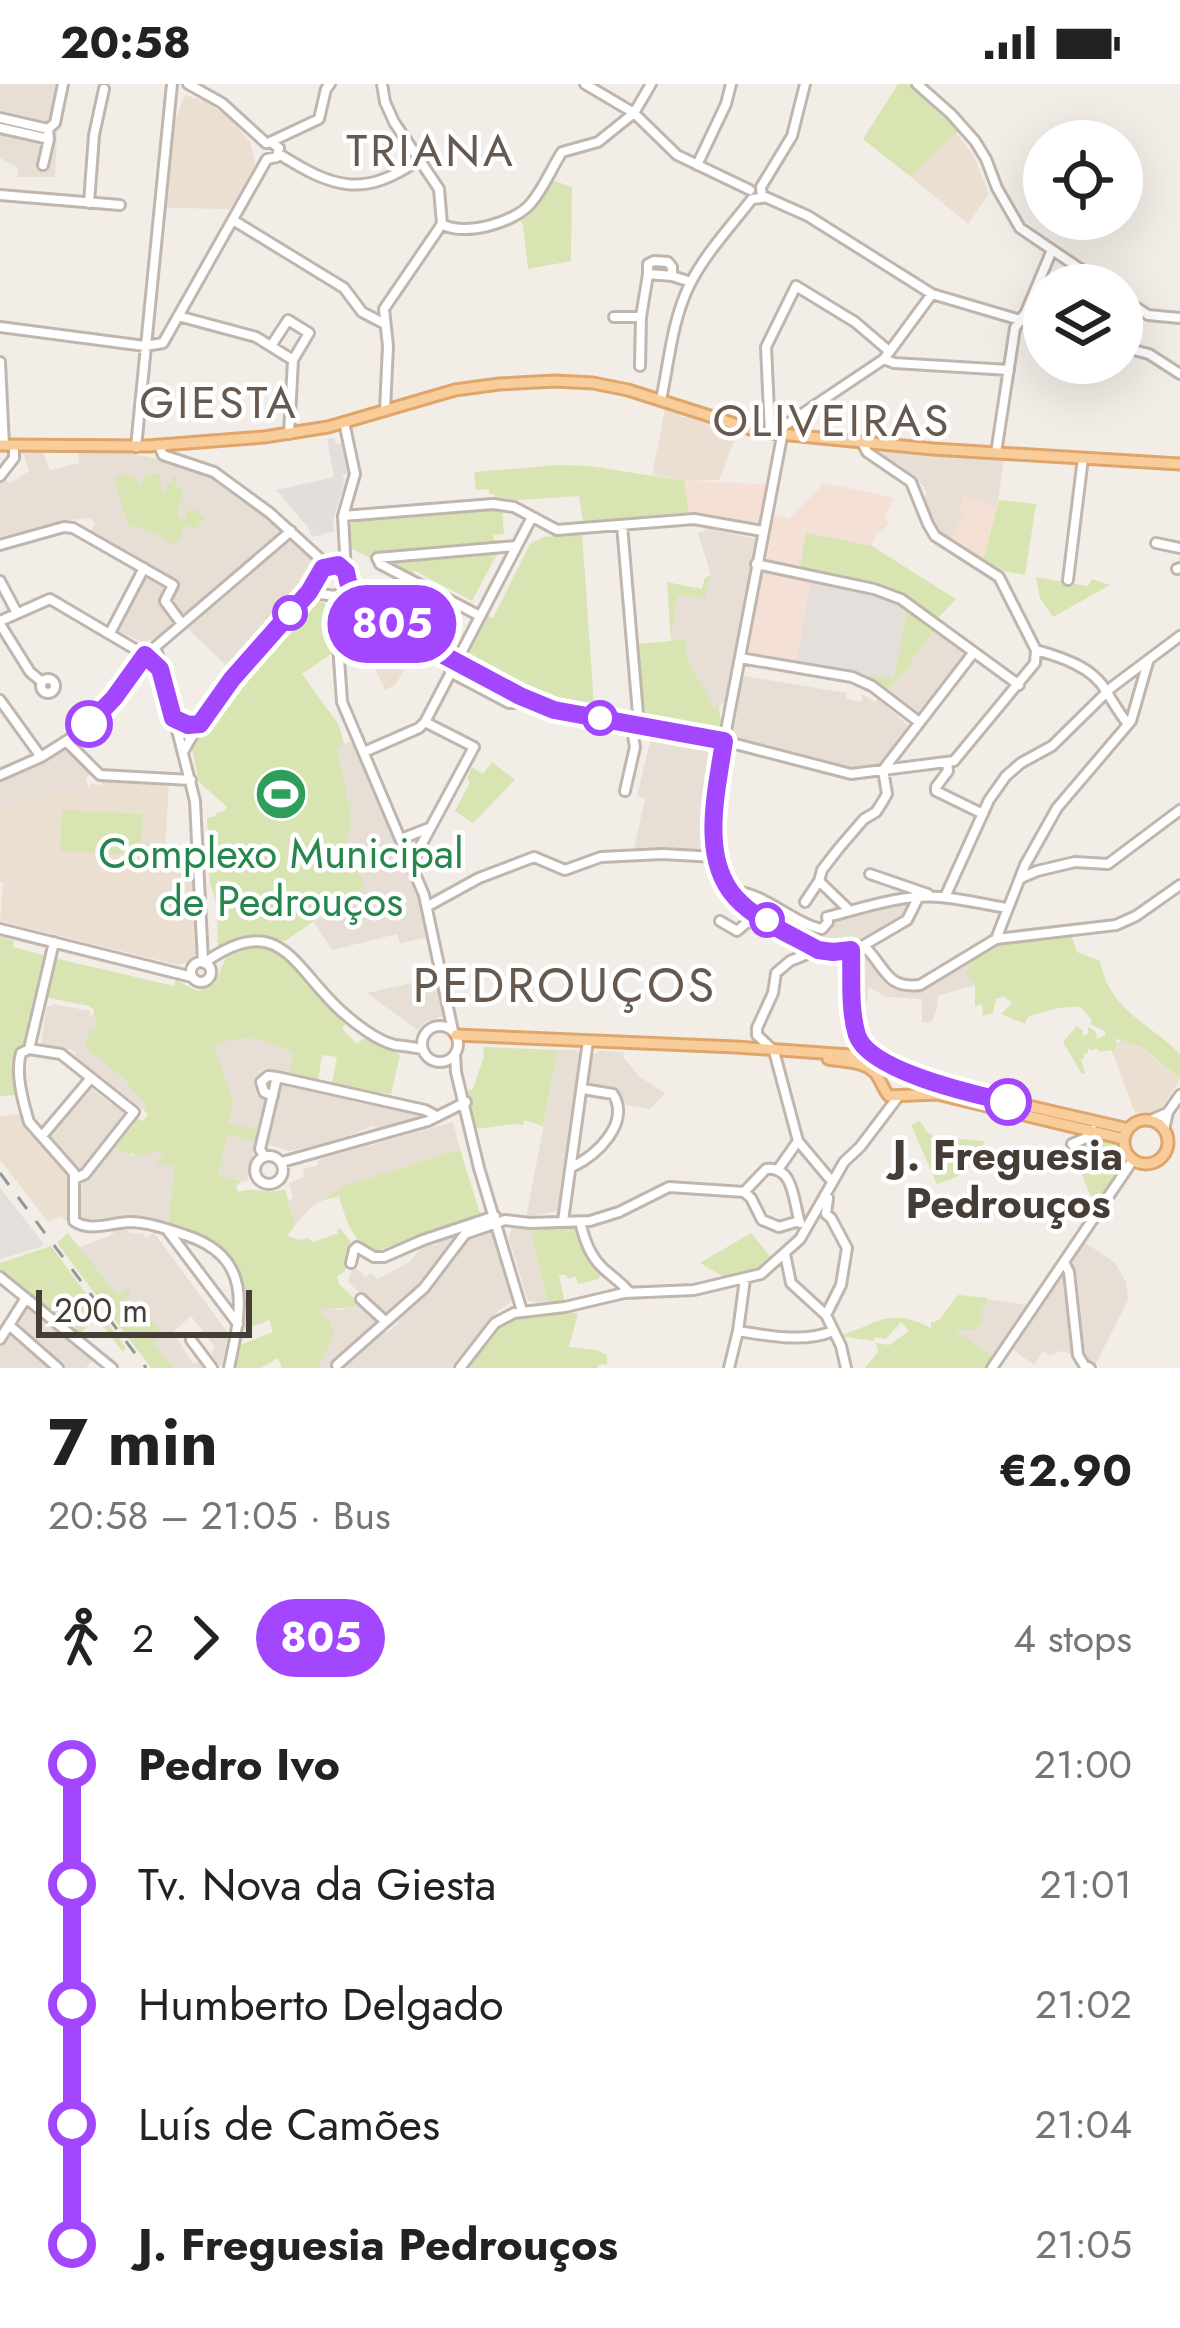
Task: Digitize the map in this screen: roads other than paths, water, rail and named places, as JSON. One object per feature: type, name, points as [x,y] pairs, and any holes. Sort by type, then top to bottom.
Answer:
[{"type":"main road","points":[[6,445],[136,447],[289,434],[455,390],[542,381],[610,386],[737,427],[776,434],[1180,464]]},
{"type":"main road","points":[[456,1041],[469,1037],[588,1041],[878,1057],[942,1087],[1126,1134]]},
{"type":"main road","points":[[792,1052],[867,1066],[885,1093],[937,1094],[1126,1134]]},
{"type":"main road","points":[[880,1080],[886,1070],[901,1068]]},
{"type":"main road","points":[[900,1096],[911,1082],[901,1068]]},
{"type":"main road","points":[[1140,1120],[1150,1120],[1171,1144],[1152,1163],[1133,1160],[1126,1151],[1126,1134],[1140,1120]]},
{"type":"street","points":[[43,165],[63,84]]},
{"type":"street","points":[[136,447],[172,84]]},
{"type":"street","points":[[188,84],[232,112],[269,143],[279,148],[275,159],[261,152],[269,143],[277,137],[319,118],[330,84]]},
{"type":"street","points":[[382,84],[394,122],[441,193],[442,224],[384,309],[388,346],[385,410]]},
{"type":"street","points":[[585,84],[634,113],[677,155],[808,216],[932,294],[1023,321]]},
{"type":"street","points":[[442,224],[448,229],[476,228],[518,214],[535,198],[565,150],[598,142],[634,113],[651,84]]},
{"type":"street","points":[[697,165],[731,84]]},
{"type":"street","points":[[661,400],[675,329],[691,282],[757,193],[791,136],[806,84]]},
{"type":"street","points":[[917,84],[975,141],[1020,227],[1073,264]]},
{"type":"street","points":[[89,203],[94,135],[104,89]]},
{"type":"street","points":[[0,118],[48,134]]},
{"type":"street","points":[[0,128],[48,134]]},
{"type":"street","points":[[279,154],[312,175],[349,184],[387,178],[420,159]]},
{"type":"street","points":[[0,327],[145,346],[163,344],[267,159]]},
{"type":"street","points":[[0,195],[119,205]]},
{"type":"street","points":[[232,220],[344,288],[362,312],[384,323]]},
{"type":"street","points":[[997,452],[1016,328],[1052,250]]},
{"type":"street","points":[[640,366],[641,317],[650,262],[668,262],[672,276],[691,282]]},
{"type":"street","points":[[1009,370],[894,363],[855,322],[796,286],[766,346],[776,434],[724,741],[715,857],[736,898],[757,914],[818,950],[870,951],[895,983],[913,986],[996,939],[1116,925],[1180,885]]},
{"type":"street","points":[[776,434],[887,355],[932,294]]},
{"type":"street","points":[[1143,312],[1180,318]]},
{"type":"street","points":[[178,316],[256,337],[293,360]]},
{"type":"street","points":[[614,317],[641,317]]},
{"type":"street","points":[[272,346],[288,320],[310,333],[293,360],[289,434]]},
{"type":"street","points":[[1143,352],[1180,374]]},
{"type":"street","points":[[0,362],[6,445],[14,458],[0,476]]},
{"type":"street","points":[[344,422],[355,474],[343,516],[344,550],[347,577],[358,596],[406,635],[509,703],[520,696],[554,710],[724,741],[857,774],[958,758],[1037,655]]},
{"type":"street","points":[[862,442],[867,452],[911,482],[935,536],[998,577],[1037,655],[1081,667],[1103,686],[1129,724]]},
{"type":"street","points":[[159,446],[163,455],[214,472],[270,512],[324,567],[347,577]]},
{"type":"street","points":[[1068,580],[1083,458]]},
{"type":"street","points":[[343,516],[493,504],[514,507],[557,530],[694,519],[762,531]]},
{"type":"street","points":[[364,752],[425,722],[532,518]]},
{"type":"street","points":[[622,525],[639,726],[625,791]]},
{"type":"street","points":[[0,545],[68,527],[173,585],[165,601],[182,624]]},
{"type":"street","points":[[0,775],[67,742],[103,711],[147,653],[291,531]]},
{"type":"street","points":[[1156,542],[1180,548]]},
{"type":"street","points":[[480,616],[380,564],[377,558],[516,547]]},
{"type":"street","points":[[183,752],[232,679],[309,592],[324,567],[344,550]]},
{"type":"street","points":[[756,565],[890,594],[914,606],[1018,685]]},
{"type":"street","points":[[323,592],[318,586],[324,567]]},
{"type":"street","points":[[110,633],[144,568]]},
{"type":"street","points":[[347,577],[339,594],[341,698],[428,906],[479,1168],[522,1311]]},
{"type":"street","points":[[0,581],[16,613]]},
{"type":"street","points":[[309,592],[358,596]]},
{"type":"street","points":[[42,682],[30,672],[0,623],[50,599],[147,653],[158,654],[195,801],[206,966],[204,982],[198,982],[192,973],[194,964],[206,966],[240,944],[284,949],[348,1017],[388,1043],[422,1049]]},
{"type":"street","points":[[940,897],[1006,776],[1052,746],[1106,693],[1180,636]]},
{"type":"street","points":[[805,902],[822,870],[887,794],[883,770],[974,652]]},
{"type":"street","points":[[740,658],[861,680],[919,722]]},
{"type":"street","points":[[996,939],[1019,879],[1057,808],[1129,724],[1148,662]]},
{"type":"street","points":[[0,700],[40,757]]},
{"type":"street","points":[[173,718],[200,724]]},
{"type":"street","points":[[411,863],[474,747],[425,722]]},
{"type":"street","points":[[179,739],[200,724]]},
{"type":"street","points":[[635,747],[639,726]]},
{"type":"street","points":[[67,742],[100,775],[190,780]]},
{"type":"street","points":[[946,763],[948,771],[936,787],[938,794],[983,814]]},
{"type":"street","points":[[1019,879],[1076,862],[1108,865],[1180,810]]},
{"type":"street","points":[[401,839],[430,828]]},
{"type":"street","points":[[428,906],[479,878],[534,857],[565,870],[601,857],[715,857]]},
{"type":"street","points":[[870,874],[940,897],[1006,908]]},
{"type":"street","points":[[819,880],[850,910]]},
{"type":"street","points":[[731,890],[743,891],[814,928],[822,928],[827,917],[871,904],[940,897]]},
{"type":"street","points":[[854,949],[907,920],[918,898]]},
{"type":"street","points":[[720,921],[737,931],[757,914]]},
{"type":"street","points":[[0,929],[174,973],[192,973]]},
{"type":"street","points":[[54,942],[29,1049],[19,1057],[29,1122],[72,1168],[76,1178],[73,1217],[78,1225],[134,1222],[206,1243],[224,1257],[241,1293],[229,1368]]},
{"type":"street","points":[[854,949],[857,1034],[878,1057]]},
{"type":"street","points":[[818,950],[790,961],[774,976],[769,1005],[757,1028],[760,1040],[774,1051],[799,1141],[834,1180]]},
{"type":"street","points":[[404,1045],[452,1015]]},
{"type":"street","points":[[440,1025],[456,1041]]},
{"type":"street","points":[[423,1036],[422,1049],[429,1059],[457,1072]]},
{"type":"street","points":[[440,1062],[456,1041]]},
{"type":"street","points":[[563,1221],[588,1041]]},
{"type":"street","points":[[29,1049],[61,1054],[134,1112],[85,1174],[76,1178]]},
{"type":"street","points":[[264,1156],[260,1148],[277,1077],[470,1121]]},
{"type":"street","points":[[43,1136],[91,1078]]},
{"type":"street","points":[[572,1167],[609,1138],[618,1111],[613,1094],[583,1089]]},
{"type":"street","points":[[1150,1120],[1168,1112],[1180,1095]]},
{"type":"street","points":[[826,1316],[841,1285],[847,1250],[826,1214],[830,1191],[844,1162],[900,1096]]},
{"type":"street","points":[[282,1162],[439,1115],[466,1102]]},
{"type":"street","points":[[1168,1112],[1171,1144]]},
{"type":"street","points":[[1072,1144],[1093,1130]]},
{"type":"street","points":[[744,1192],[766,1169],[779,1168],[799,1141]]},
{"type":"street","points":[[264,1156],[282,1162],[280,1180],[272,1184],[263,1182],[255,1171],[264,1156]]},
{"type":"street","points":[[992,1368],[1133,1160]]},
{"type":"street","points":[[779,1168],[788,1179],[802,1225]]},
{"type":"street","points":[[351,1263],[358,1247],[384,1258],[496,1220],[580,1222],[620,1212],[670,1187],[744,1192],[762,1220],[778,1226],[802,1225]]},
{"type":"street","points":[[460,1368],[495,1323],[522,1311],[629,1292],[680,1292],[761,1274],[785,1254],[830,1191]]},
{"type":"street","points":[[337,1364],[424,1288],[460,1238],[496,1220]]},
{"type":"street","points":[[580,1222],[591,1255],[629,1292]]},
{"type":"street","points":[[167,1230],[238,1325]]},
{"type":"street","points":[[785,1254],[791,1282],[826,1316],[846,1368]]},
{"type":"street","points":[[1064,1262],[1078,1355],[1085,1367]]},
{"type":"street","points":[[0,1277],[112,1368]]},
{"type":"street","points":[[729,1368],[745,1279]]},
{"type":"street","points":[[0,1339],[26,1298]]},
{"type":"street","points":[[361,1299],[386,1321]]},
{"type":"street","points":[[9,1325],[58,1368]]},
{"type":"street","points":[[739,1330],[794,1337],[833,1331]]},
{"type":"street","points":[[191,1340],[212,1368]]},
{"type":"street","points":[[91,1368],[99,1357]]},
{"type":"railway","points":[[0,1173],[146,1368]]},
{"type":"place","name":"Complexo Municipal de Pedrouços","points":[[281,794]]},
{"type":"place","name":"J. Freguesia Pedrouços","points":[[1008,1102]]},
{"type":"district","name":"TRIANA","points":[[431,150]]},
{"type":"district","name":"GIESTA","points":[[219,402]]},
{"type":"district","name":"OLIVEIRAS","points":[[832,420]]},
{"type":"district","name":"PEDROUÇOS","points":[[565,985]]}]
